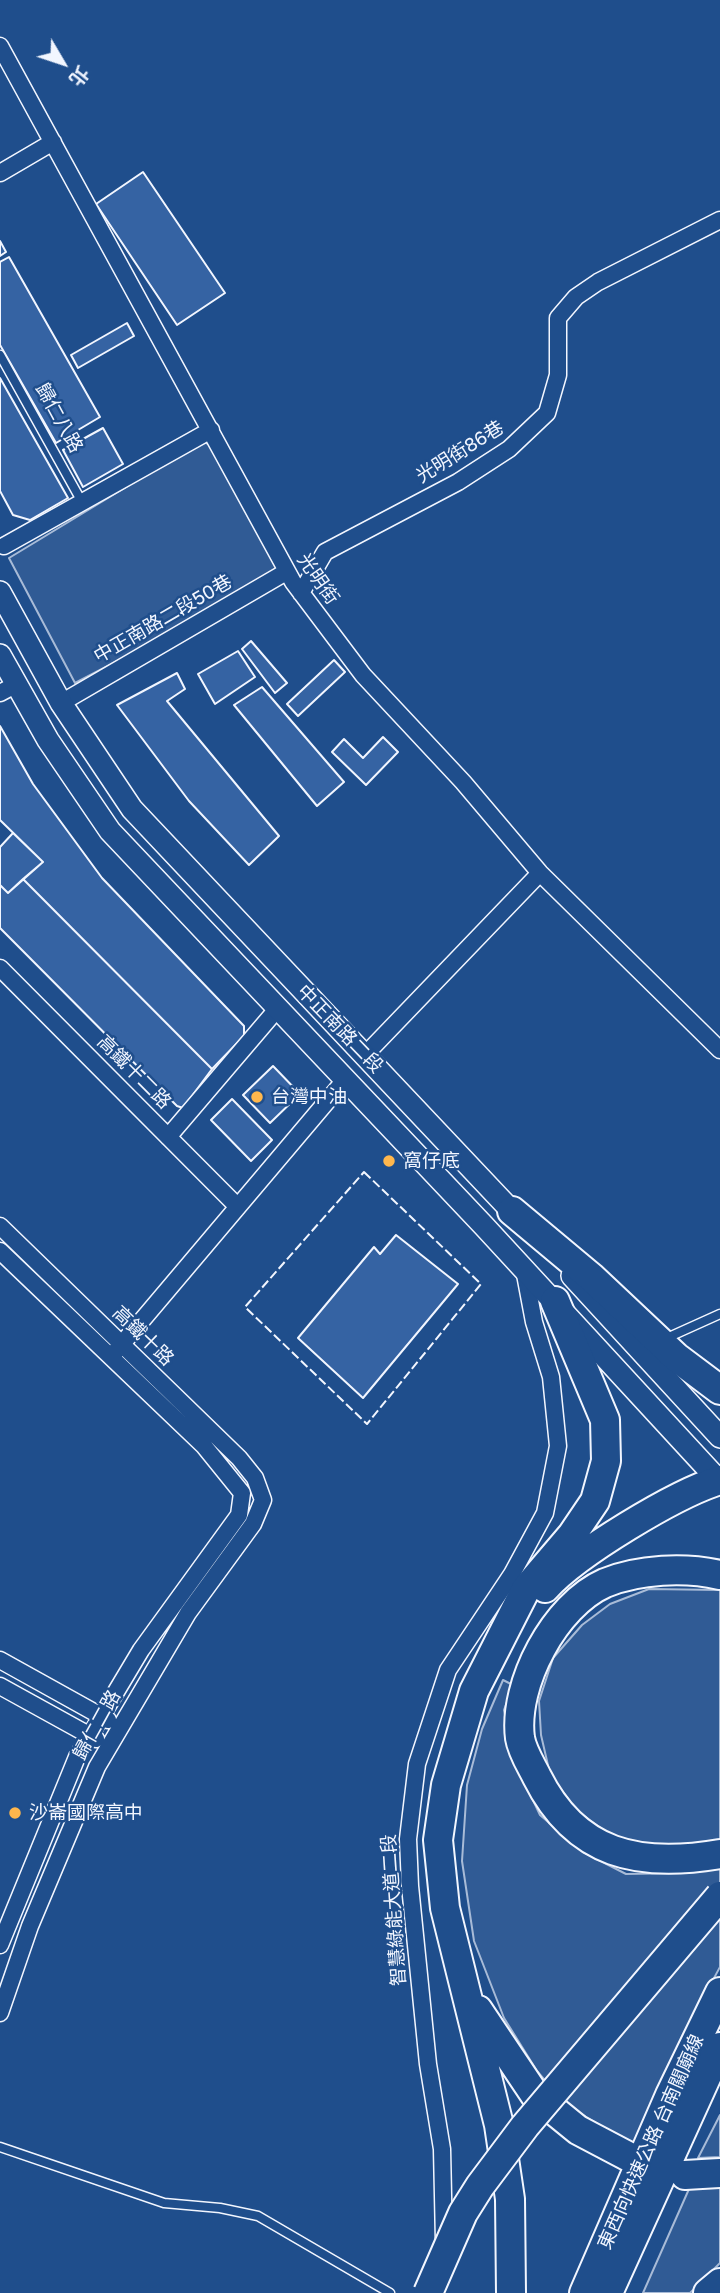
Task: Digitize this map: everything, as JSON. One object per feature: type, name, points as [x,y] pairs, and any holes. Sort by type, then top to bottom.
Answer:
[{"type":"highway","points":[[512,1211],[639,1321],[676,1357],[720,1390]]},
{"type":"highway","points":[[511,2293],[510,2199],[499,2125],[445,1908],[438,1840],[446,1785],[474,1691],[508,1629],[526,1589],[572,1535],[595,1501],[606,1461],[605,1420],[555,1301]]},
{"type":"highway","points":[[508,1629],[555,1577],[626,1527],[719,1481]]},
{"type":"highway","points":[[720,1575],[693,1569],[643,1575],[604,1584],[575,1606],[551,1630],[534,1658],[523,1697],[520,1738],[545,1792],[563,1818],[595,1844],[648,1860],[692,1859],[720,1854]]},
{"type":"highway","points":[[428,2293],[463,2213],[480,2186],[525,2126],[720,1896]]},
{"type":"highway","points":[[462,1983],[496,2040],[535,2095],[578,2130],[635,2160]]},
{"type":"highway","name":"東西向快速公路 台南關廟線","points":[[584,2293],[670,2095],[720,1992]]},
{"type":"highway","name":"東西向快速公路 台南關廟線","points":[[608,2293],[720,2047]]},
{"type":"highway","points":[[685,2175],[720,2173]]},
{"type":"highway","points":[[708,2293],[720,2283]]},
{"type":"street","name":"光明街","points":[[0,46],[212,430],[286,572],[301,593],[363,675],[463,782],[540,873],[720,1050]]},
{"type":"street","points":[[0,173],[53,142]]},
{"type":"street","name":"光明街86巷","points":[[301,593],[326,552],[458,482],[509,449],[547,413],[558,375],[558,318],[576,297],[598,282],[720,220]]},
{"type":"street","points":[[1,549],[212,430]]},
{"type":"street","name":"中正南路二段50巷","points":[[61,703],[286,572]]},
{"type":"street","name":"中正南路二段","points":[[0,592],[61,703],[132,809],[512,1211],[720,1437]]},
{"type":"street","name":"中正南路二段","points":[[0,655],[8,689],[110,831],[555,1301],[719,1481]]},
{"type":"street","points":[[365,1055],[540,873]]},
{"type":"street","name":"高鐵十二路","points":[[0,968],[237,1206]]},
{"type":"street","points":[[168,1137],[278,1009]]},
{"type":"street","points":[[110,1357],[345,1080]]},
{"type":"street","name":"高鐵十路","points":[[0,1226],[239,1458],[255,1478]]},
{"type":"street","name":"高鐵十路","points":[[0,1251],[204,1446],[228,1474]]},
{"type":"street","name":"智慧綠能大道二段","points":[[446,2293],[442,2149],[428,2064],[410,1886],[408,1839],[417,1764],[448,1670],[512,1574],[545,1514],[548,1500],[558,1446],[551,1377],[534,1322],[523,1268]]},
{"type":"street","points":[[639,1321],[669,1337],[720,1375]]},
{"type":"street","name":"歸仁二路","points":[[0,1945],[77,1757],[142,1650],[239,1515],[242,1493],[228,1474]]},
{"type":"street","name":"歸仁二路","points":[[0,2013],[30,1926],[109,1744],[188,1613],[253,1524],[263,1500],[255,1478]]},
{"type":"street","points":[[0,1660],[118,1727]]},
{"type":"street","points":[[0,1686],[89,1736],[109,1744]]},
{"type":"lane","name":"歸仁八路","points":[[0,355],[82,502]]},
{"type":"lane","points":[[669,1337],[720,1314]]},
{"type":"lane","points":[[0,2147],[164,2203],[220,2208],[258,2217],[390,2293]]},
{"type":"shaded area","points":[[202,441],[223,451],[279,560],[273,580],[75,683],[9,558]]},
{"type":"shaded area","points":[[649,1589],[720,1590],[720,1840],[675,1853],[620,1842],[576,1810],[550,1774],[541,1735],[539,1701],[553,1658],[582,1625],[610,1604]]},
{"type":"shaded area","points":[[503,1680],[513,1685],[504,1710],[514,1760],[540,1815],[583,1852],[626,1874],[682,1873],[720,1862],[720,1967],[634,2146],[565,2104],[537,2071],[504,2018],[474,1941],[462,1861],[467,1785],[482,1729]]},
{"type":"shaded area","points":[[720,2115],[720,2157],[698,2158]]},
{"type":"shaded area","points":[[720,2187],[720,2263],[690,2293],[643,2293],[689,2189]]},
{"type":"building","points":[[143,172],[225,293],[177,325],[96,204]]},
{"type":"building","points":[[0,241],[6,252],[0,256]]},
{"type":"building","points":[[9,257],[100,417],[56,443],[0,345],[0,262]]},
{"type":"building","points":[[127,323],[134,336],[78,368],[71,355]]},
{"type":"building","points":[[0,378],[68,498],[30,520],[13,515],[0,491]]},
{"type":"building","points":[[103,428],[123,464],[83,487],[63,450]]},
{"type":"building","points":[[251,641],[287,683],[275,693],[242,649]]},
{"type":"building","points":[[238,651],[255,677],[215,704],[198,674]]},
{"type":"building","points":[[334,660],[345,672],[298,716],[287,704]]},
{"type":"building","points":[[177,673],[185,689],[167,701],[279,836],[249,865],[189,801],[117,705]]},
{"type":"building","points":[[262,687],[344,782],[317,806],[234,705]]},
{"type":"building","points":[[0,726],[33,784],[102,878],[244,1026],[244,1036],[212,1069],[23,879],[43,862],[0,820]]},
{"type":"building","points":[[383,737],[398,752],[366,785],[332,752],[344,739],[363,758]]},
{"type":"building","points":[[13,833],[43,862],[8,893],[0,885],[0,847]]},
{"type":"building","points":[[23,879],[212,1069],[183,1108],[177,1106],[0,928],[0,885],[8,893]]},
{"type":"building","points":[[273,1066],[300,1094],[270,1123],[243,1095]]},
{"type":"building","points":[[232,1099],[272,1140],[251,1161],[211,1120]]},
{"type":"building","points":[[396,1235],[458,1284],[363,1398],[298,1338],[374,1247],[380,1254]]},
{"type":"fence","points":[[364,1172],[481,1284],[367,1424],[245,1307],[364,1172]]},
{"type":"place","name":"台灣中油","points":[[257,1097]]},
{"type":"place","name":"窩仔底","points":[[389,1161]]},
{"type":"place","name":"沙崙國際高中","points":[[15,1813]]}]
